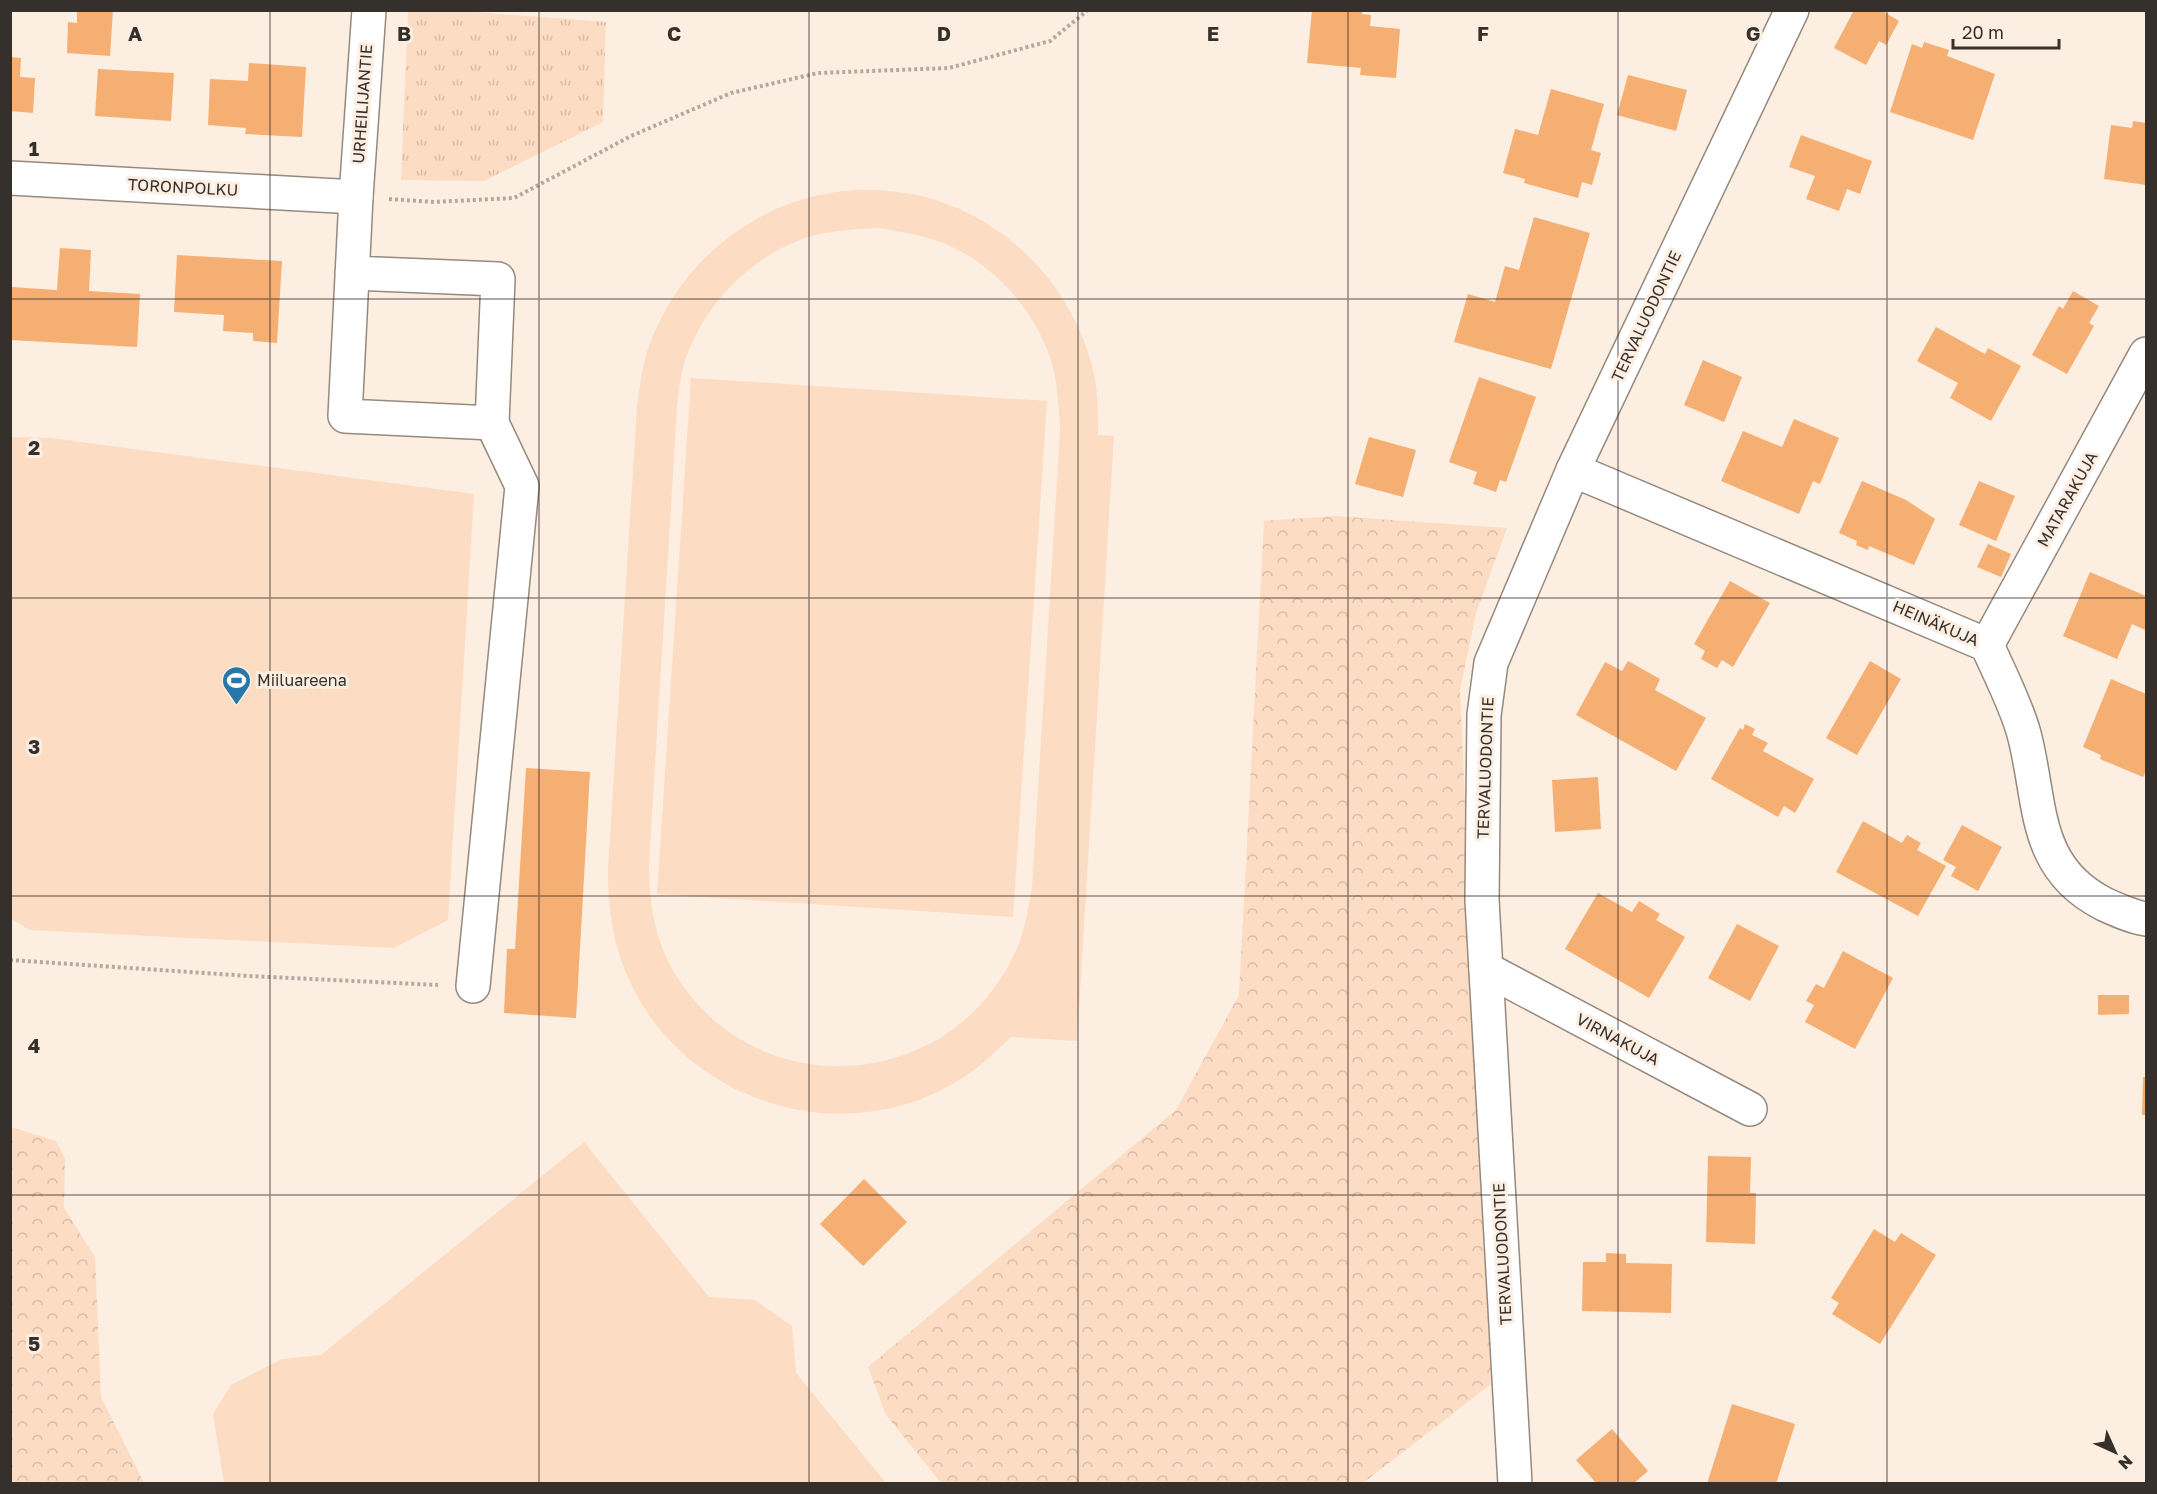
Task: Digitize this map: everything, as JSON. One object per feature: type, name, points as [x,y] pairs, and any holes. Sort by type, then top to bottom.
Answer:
[{"type":"street","name":"URHEILIJANTIE","points":[[369,10],[356,197],[345,416],[492,423]]},
{"type":"street","name":"TERVALUODONTIE","points":[[1515,1484],[1482,900],[1484,715],[1491,663],[1573,470],[1792,10]]},
{"type":"street","name":"TORONPOLKU","points":[[10,178],[356,197]]},
{"type":"street","points":[[352,273],[498,279],[492,423],[522,486],[473,986]]},
{"type":"street","name":"MATARAKUJA","points":[[1988,645],[2146,354]]},
{"type":"street","name":"HEINÄKUJA","points":[[1573,470],[1988,645],[2024,733],[2046,843],[2063,873],[2086,895],[2112,908],[2146,919]]},
{"type":"street","name":"VIRNAKUJA","points":[[1486,969],[1750,1109]]},
{"type":"path","points":[[356,197],[434,202],[514,198],[631,136],[731,93],[818,73],[949,68],[1050,41],[1088,10]]},
{"type":"path","points":[[10,960],[249,976],[473,986]]},
{"type":"green space","points":[[408,11],[461,11],[606,22],[603,122],[484,181],[401,180]]},
{"type":"green space","points":[[850,190],[882,190],[918,195],[949,205],[977,218],[1004,235],[1027,255],[1048,278],[1066,304],[1080,332],[1095,380],[1098,435],[1114,436],[1077,1041],[1011,1037],[974,1070],[931,1095],[887,1109],[842,1114],[797,1110],[754,1097],[714,1077],[679,1050],[649,1016],[627,975],[612,923],[608,869],[637,407],[644,362],[653,336],[667,307],[705,258],[729,237],[755,220],[784,206],[814,196]],"holes":[[[880,228],[927,238],[962,252],[980,263],[1012,293],[1037,328],[1053,367],[1060,431],[1032,887],[1021,937],[1015,953],[984,1001],[942,1036],[895,1058],[844,1066],[792,1061],[744,1041],[701,1008],[668,961],[663,949],[653,913],[649,864],[677,408],[681,376],[688,352],[713,307],[730,287],[770,255],[792,243],[824,233]]]},
{"type":"green space","points":[[691,378],[1047,401],[1013,917],[657,894]]},
{"type":"green space","name":"Miiluareena","points":[[11,437],[51,438],[474,494],[448,920],[394,948],[30,930],[11,919]]},
{"type":"green space","points":[[1334,516],[1507,528],[1476,613],[1460,690],[1491,1384],[1363,1483],[942,1484],[886,1415],[868,1367],[1176,1110],[1239,995],[1264,521]]},
{"type":"green space","points":[[11,1127],[56,1141],[65,1159],[64,1208],[95,1257],[101,1397],[144,1483],[11,1483]]},
{"type":"green space","points":[[584,1142],[709,1297],[755,1300],[792,1326],[796,1373],[886,1483],[224,1483],[213,1414],[231,1385],[282,1359],[321,1355]]},
{"type":"building","points":[[77,10],[113,10],[110,56],[67,53],[68,22],[77,23]]},
{"type":"building","points":[[1312,10],[1362,10],[1362,14],[1371,15],[1370,26],[1400,29],[1396,78],[1360,75],[1361,68],[1307,63]]},
{"type":"building","points":[[1854,10],[1881,10],[1899,21],[1886,45],[1879,41],[1866,65],[1834,48]]},
{"type":"building","points":[[1924,42],[1949,50],[1947,56],[1995,74],[1973,140],[1890,112],[1912,44],[1922,48]]},
{"type":"building","points":[[10,57],[21,58],[20,77],[35,78],[33,113],[10,111]]},
{"type":"building","points":[[249,63],[306,67],[302,137],[245,134],[246,128],[208,125],[210,79],[248,81]]},
{"type":"building","points":[[98,69],[174,73],[171,121],[95,116]]},
{"type":"building","points":[[1628,75],[1687,90],[1676,131],[1617,115]]},
{"type":"building","points":[[1551,89],[1604,104],[1591,150],[1601,153],[1592,185],[1582,182],[1578,198],[1524,183],[1525,179],[1503,173],[1515,129],[1538,135]]},
{"type":"building","points":[[2133,121],[2146,123],[2146,185],[2104,179],[2111,125],[2132,128]]},
{"type":"building","points":[[1801,135],[1872,161],[1860,194],[1847,189],[1839,211],[1806,199],[1815,176],[1789,167]]},
{"type":"building","points":[[1534,217],[1590,233],[1551,369],[1454,342],[1468,294],[1495,302],[1505,266],[1519,270]]},
{"type":"building","points":[[60,248],[91,250],[89,291],[140,294],[137,347],[10,340],[11,287],[57,290]]},
{"type":"building","points":[[177,255],[282,261],[277,343],[253,341],[253,333],[223,331],[224,315],[174,312]]},
{"type":"building","points":[[2073,291],[2099,306],[2089,323],[2094,326],[2067,374],[2032,355],[2059,306],[2063,309]]},
{"type":"building","points":[[1936,327],[1985,354],[1988,348],[2021,366],[1991,421],[1950,398],[1958,383],[1917,361]]},
{"type":"building","points":[[1703,360],[1742,377],[1724,422],[1684,405]]},
{"type":"building","points":[[1479,377],[1536,397],[1506,482],[1500,480],[1496,492],[1473,484],[1477,472],[1449,462]]},
{"type":"building","points":[[1794,419],[1839,438],[1820,484],[1813,481],[1799,514],[1721,481],[1743,431],[1782,447]]},
{"type":"building","points":[[1369,437],[1416,450],[1403,497],[1355,484]]},
{"type":"building","points":[[1862,481],[1906,500],[1935,519],[1914,565],[1869,546],[1868,550],[1856,545],[1857,541],[1839,533]]},
{"type":"building","points":[[1979,481],[2015,496],[1996,541],[1959,525]]},
{"type":"building","points":[[1988,544],[2011,554],[2001,577],[1977,567]]},
{"type":"building","points":[[2090,572],[2146,596],[2145,630],[2132,624],[2117,659],[2063,636]]},
{"type":"building","points":[[1730,581],[1770,603],[1733,667],[1722,660],[1717,668],[1701,659],[1705,651],[1694,644]]},
{"type":"building","points":[[1628,661],[1660,679],[1655,690],[1706,718],[1676,771],[1576,715],[1605,662],[1622,671]]},
{"type":"building","points":[[1870,661],[1901,679],[1857,755],[1826,738]]},
{"type":"building","points":[[2111,679],[2146,694],[2146,774],[2143,777],[2100,759],[2101,755],[2083,747]]},
{"type":"building","points":[[1745,724],[1755,729],[1752,735],[1768,743],[1763,751],[1814,779],[1795,813],[1784,806],[1778,817],[1711,779],[1740,728],[1743,730]]},
{"type":"building","points":[[526,768],[590,772],[576,1018],[504,1013],[507,949],[515,949]]},
{"type":"building","points":[[1598,777],[1601,829],[1555,832],[1552,780]]},
{"type":"building","points":[[1863,821],[1902,843],[1907,835],[1921,843],[1917,850],[1946,866],[1918,916],[1836,872]]},
{"type":"building","points":[[1962,825],[2002,847],[1978,891],[1951,876],[1956,867],[1943,860]]},
{"type":"building","points":[[1598,893],[1632,912],[1639,901],[1660,914],[1656,920],[1685,937],[1649,998],[1565,949]]},
{"type":"building","points":[[1737,924],[1779,946],[1750,1001],[1708,978]]},
{"type":"building","points":[[1843,951],[1893,978],[1855,1049],[1805,1022],[1814,1005],[1806,1001],[1816,984],[1824,988]]},
{"type":"building","points":[[2098,995],[2129,995],[2129,1014],[2098,1015]]},
{"type":"building","points":[[2143,1077],[2146,1077],[2146,1115],[2142,1115]]},
{"type":"building","points":[[1708,1156],[1751,1157],[1750,1193],[1756,1193],[1755,1244],[1706,1242]]},
{"type":"building","points":[[864,1179],[907,1222],[863,1266],[820,1224]]},
{"type":"building","points":[[1874,1229],[1895,1242],[1901,1233],[1936,1255],[1880,1344],[1832,1314],[1839,1303],[1831,1298]]},
{"type":"building","points":[[1606,1253],[1626,1254],[1626,1263],[1672,1264],[1671,1313],[1582,1311],[1583,1262],[1606,1262]]},
{"type":"building","points":[[1732,1404],[1795,1424],[1776,1484],[1707,1484]]},
{"type":"building","points":[[1612,1429],[1648,1471],[1633,1484],[1597,1484],[1576,1460]]},
{"type":"place","name":"Miiluareena","points":[[236,706]]}]
